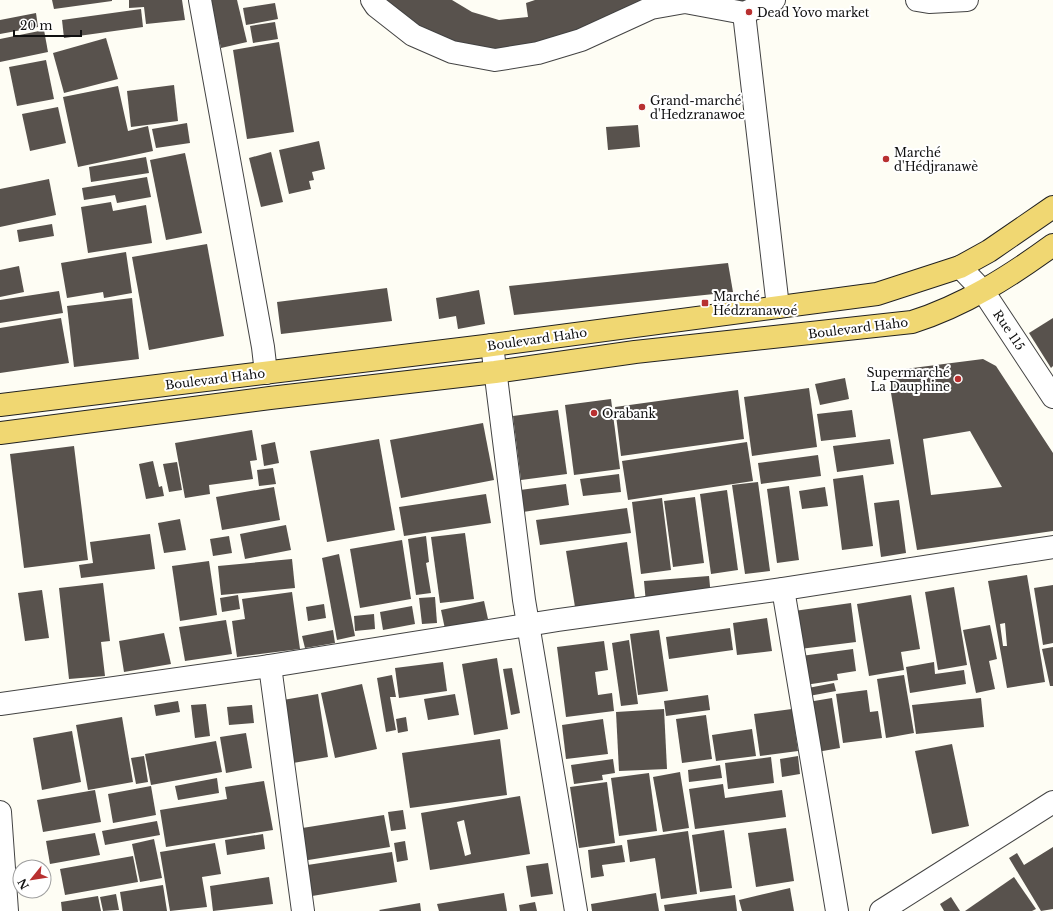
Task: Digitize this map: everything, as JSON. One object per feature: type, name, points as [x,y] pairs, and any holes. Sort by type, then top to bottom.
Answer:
[{"type":"main road","name":"Boulevard Haho","points":[[0,405],[266,373],[877,294],[960,267],[989,251],[1053,207]]},
{"type":"main road","name":"Boulevard Haho","points":[[0,433],[270,398],[495,372],[635,352],[912,322],[939,313],[983,291],[1053,245]]},
{"type":"street","points":[[200,0],[263,347],[266,373]]},
{"type":"street","points":[[372,0],[376,6],[414,35],[452,52],[494,60],[538,54],[581,40],[651,8],[685,2],[744,13],[774,0]]},
{"type":"street","points":[[918,0],[929,2],[967,0]]},
{"type":"street","points":[[744,13],[778,307]]},
{"type":"street","name":"Rue 115","points":[[960,267],[983,291],[1053,397]]},
{"type":"street","points":[[492,344],[528,626],[576,911]]},
{"type":"street","points":[[0,704],[270,666],[1053,547]]},
{"type":"street","points":[[783,588],[837,911]]},
{"type":"street","points":[[270,666],[304,911]]},
{"type":"street","points":[[881,911],[1053,802]]},
{"type":"street","points":[[0,812],[7,911]]},
{"type":"building","points":[[52,0],[112,0],[112,1],[54,9]]},
{"type":"building","points":[[129,0],[182,0],[185,20],[146,24],[144,7],[129,8]]},
{"type":"building","points":[[210,0],[237,0],[247,42],[221,48]]},
{"type":"building","points":[[372,0],[452,0],[472,12],[499,20],[528,17],[526,3],[535,0],[774,0],[744,13],[685,2],[538,53],[452,52]]},
{"type":"building","points":[[275,3],[278,19],[246,25],[243,8]]},
{"type":"building","points":[[141,9],[143,27],[64,38],[62,20]]},
{"type":"building","points":[[36,13],[38,27],[0,34],[0,20]]},
{"type":"building","points":[[275,22],[278,39],[253,43],[250,26]]},
{"type":"building","points":[[44,30],[48,52],[0,62],[0,39]]},
{"type":"building","points":[[106,38],[118,79],[64,93],[53,53]]},
{"type":"building","points":[[279,42],[294,132],[247,139],[233,50]]},
{"type":"building","points":[[46,60],[54,99],[17,106],[9,67]]},
{"type":"building","points":[[174,85],[178,121],[131,127],[127,91]]},
{"type":"building","points":[[118,86],[128,131],[148,126],[153,151],[78,167],[63,97]]},
{"type":"building","points":[[58,107],[66,143],[30,151],[22,114]]},
{"type":"building","points":[[187,123],[190,143],[156,148],[152,129]]},
{"type":"building","points":[[638,125],[640,147],[608,150],[606,127]]},
{"type":"building","points":[[319,141],[325,169],[312,172],[314,180],[309,181],[311,189],[289,194],[279,150]]},
{"type":"building","points":[[271,152],[283,202],[261,207],[249,158]]},
{"type":"building","points":[[185,153],[202,233],[166,240],[150,160]]},
{"type":"building","points":[[146,157],[149,173],[91,182],[89,167]]},
{"type":"building","points":[[147,177],[151,197],[117,203],[115,195],[84,200],[82,188]]},
{"type":"building","points":[[49,179],[56,215],[0,227],[0,189]]},
{"type":"building","points":[[111,202],[113,211],[146,205],[152,243],[88,253],[81,207]]},
{"type":"building","points":[[52,224],[54,236],[19,242],[17,230]]},
{"type":"building","points":[[207,244],[224,336],[149,350],[132,257]]},
{"type":"building","points":[[126,252],[132,293],[104,298],[103,292],[67,298],[61,263]]},
{"type":"building","points":[[728,263],[733,292],[514,315],[509,286]]},
{"type":"building","points":[[19,266],[24,292],[0,297],[0,270]]},
{"type":"building","points":[[387,288],[392,321],[281,334],[277,302]]},
{"type":"building","points":[[479,290],[485,324],[458,329],[456,316],[439,319],[436,298]]},
{"type":"building","points":[[59,291],[63,313],[0,323],[0,300]]},
{"type":"building","points":[[132,298],[139,359],[74,367],[67,306]]},
{"type":"building","points":[[61,318],[69,363],[0,373],[0,328]]},
{"type":"building","points":[[1053,318],[1053,366],[1051,368],[1029,333]]},
{"type":"building","points":[[983,359],[996,366],[1053,453],[1053,531],[917,550],[890,387],[897,370]],"holes":[[[970,431],[1002,487],[931,495],[923,439]]]},
{"type":"building","points":[[845,378],[849,399],[820,405],[815,384]]},
{"type":"building","points":[[809,388],[817,447],[752,456],[744,397]]},
{"type":"building","points":[[738,390],[744,439],[621,456],[615,407]]},
{"type":"building","points":[[611,399],[620,469],[574,475],[565,405]]},
{"type":"building","points":[[558,410],[567,474],[521,480],[513,416]]},
{"type":"building","points":[[852,410],[856,437],[821,441],[817,414]]},
{"type":"building","points":[[483,423],[494,480],[401,498],[390,440]]},
{"type":"building","points":[[252,430],[257,460],[250,461],[253,479],[209,485],[210,494],[185,498],[175,443]]},
{"type":"building","points":[[379,439],[395,530],[327,542],[310,451]]},
{"type":"building","points":[[890,439],[894,464],[837,472],[833,446]]},
{"type":"building","points":[[275,442],[279,463],[264,466],[261,445]]},
{"type":"building","points":[[747,442],[753,481],[628,500],[622,461]]},
{"type":"building","points":[[74,446],[88,560],[24,568],[10,454]]},
{"type":"building","points":[[818,455],[821,476],[761,484],[758,463]]},
{"type":"building","points":[[153,461],[159,487],[162,486],[164,496],[146,499],[139,464]]},
{"type":"building","points":[[177,462],[182,490],[169,492],[163,464]]},
{"type":"building","points":[[273,468],[276,484],[259,486],[257,470]]},
{"type":"building","points":[[619,474],[621,492],[583,496],[580,479]]},
{"type":"building","points":[[863,475],[873,546],[842,550],[833,479]]},
{"type":"building","points":[[758,482],[770,571],[745,574],[732,485]]},
{"type":"building","points":[[566,484],[569,505],[523,512],[520,490]]},
{"type":"building","points":[[789,486],[799,560],[777,563],[767,489]]},
{"type":"building","points":[[274,487],[280,520],[222,530],[216,497]]},
{"type":"building","points":[[825,487],[828,506],[802,509],[799,491]]},
{"type":"building","points":[[727,490],[738,570],[711,574],[700,494]]},
{"type":"building","points":[[486,494],[491,523],[404,536],[399,507]]},
{"type":"building","points":[[695,497],[704,563],[673,567],[664,501]]},
{"type":"building","points":[[662,498],[671,570],[641,574],[632,502]]},
{"type":"building","points":[[899,500],[906,553],[881,557],[874,503]]},
{"type":"building","points":[[627,508],[631,533],[540,545],[536,520]]},
{"type":"building","points":[[180,519],[186,550],[164,553],[158,523]]},
{"type":"building","points":[[286,525],[291,550],[245,559],[240,534]]},
{"type":"building","points":[[465,533],[474,599],[440,603],[431,537]]},
{"type":"building","points":[[150,534],[155,569],[81,578],[79,565],[93,563],[90,542]]},
{"type":"building","points":[[229,536],[232,553],[213,556],[210,539]]},
{"type":"building","points":[[426,536],[429,562],[426,563],[431,593],[416,595],[408,539]]},
{"type":"building","points":[[402,540],[411,599],[360,608],[350,549]]},
{"type":"building","points":[[627,542],[635,599],[575,607],[566,551]]},
{"type":"building","points":[[339,554],[355,636],[337,640],[322,558]]},
{"type":"building","points":[[292,559],[295,588],[221,595],[218,566]]},
{"type":"building","points":[[209,561],[217,615],[180,621],[172,566]]},
{"type":"building","points":[[1027,575],[1045,682],[1007,688],[988,581]],"holes":[[[1005,623],[1007,646],[1003,646],[1000,624]]]},
{"type":"building","points":[[709,576],[711,597],[646,603],[644,581]]},
{"type":"building","points":[[103,583],[110,641],[101,642],[105,676],[69,679],[59,588]]},
{"type":"building","points":[[1053,585],[1053,643],[1043,645],[1034,588]]},
{"type":"building","points":[[954,587],[967,665],[938,670],[925,592]]},
{"type":"building","points":[[42,590],[49,638],[25,641],[18,593]]},
{"type":"building","points":[[292,592],[300,649],[237,657],[232,621],[245,619],[242,599]]},
{"type":"building","points":[[238,595],[240,609],[222,612],[220,598]]},
{"type":"building","points":[[911,595],[920,649],[901,652],[904,670],[869,676],[857,604]]},
{"type":"building","points":[[435,597],[437,623],[422,624],[419,598]]},
{"type":"building","points":[[484,601],[488,619],[445,629],[441,610]]},
{"type":"building","points":[[851,603],[856,642],[800,649],[794,611]]},
{"type":"building","points":[[324,604],[326,618],[308,621],[306,607]]},
{"type":"building","points":[[412,606],[415,624],[383,630],[380,612]]},
{"type":"building","points":[[374,614],[375,629],[355,631],[354,616]]},
{"type":"building","points":[[767,618],[772,651],[737,655],[733,623]]},
{"type":"building","points":[[226,620],[232,654],[185,661],[179,627]]},
{"type":"building","points":[[990,625],[997,659],[989,661],[995,689],[976,693],[963,630]]},
{"type":"building","points":[[730,628],[733,650],[669,659],[666,637]]},
{"type":"building","points":[[333,630],[335,643],[305,648],[302,636]]},
{"type":"building","points":[[659,630],[668,691],[638,695],[630,634]]},
{"type":"building","points":[[164,633],[171,664],[124,672],[119,641]]},
{"type":"building","points":[[629,640],[638,704],[621,706],[612,643]]},
{"type":"building","points":[[604,641],[608,670],[595,672],[598,695],[612,693],[614,711],[566,717],[557,647]]},
{"type":"building","points":[[1053,647],[1053,686],[1050,686],[1042,649]]},
{"type":"building","points":[[853,649],[856,671],[837,674],[838,680],[805,685],[801,656]]},
{"type":"building","points":[[497,658],[508,729],[474,735],[462,664]]},
{"type":"building","points":[[443,662],[447,691],[399,698],[395,668]]},
{"type":"building","points":[[934,662],[935,674],[964,670],[966,684],[910,693],[906,667]]},
{"type":"building","points":[[512,668],[520,713],[511,715],[503,669]]},
{"type":"building","points":[[392,675],[396,697],[390,697],[396,730],[386,732],[377,678]]},
{"type":"building","points":[[904,675],[914,733],[886,738],[877,679]]},
{"type":"building","points":[[834,683],[836,691],[809,696],[808,688]]},
{"type":"building","points":[[362,684],[377,749],[335,758],[321,693]]},
{"type":"building","points":[[867,690],[870,712],[878,711],[882,738],[843,743],[836,694]]},
{"type":"building","points":[[318,694],[328,757],[293,763],[283,700]]},
{"type":"building","points":[[455,694],[459,715],[428,720],[424,699]]},
{"type":"building","points":[[708,695],[710,710],[666,716],[664,701]]},
{"type":"building","points":[[832,698],[840,748],[817,752],[808,702]]},
{"type":"building","points":[[981,698],[984,727],[916,734],[912,705]]},
{"type":"building","points":[[178,701],[180,712],[156,716],[154,705]]},
{"type":"building","points":[[206,704],[210,736],[195,738],[191,705]]},
{"type":"building","points":[[252,705],[254,723],[229,725],[227,707]]},
{"type":"building","points":[[664,709],[667,769],[619,771],[616,712]]},
{"type":"building","points":[[792,709],[798,751],[760,756],[754,714]]},
{"type":"building","points":[[706,715],[712,759],[682,763],[676,719]]},
{"type":"building","points":[[122,717],[133,782],[88,790],[76,725]]},
{"type":"building","points":[[406,717],[408,731],[398,733],[396,719]]},
{"type":"building","points":[[603,719],[608,754],[566,759],[562,725]]},
{"type":"building","points":[[752,729],[756,756],[716,761],[712,735]]},
{"type":"building","points":[[72,731],[81,782],[42,790],[33,738]]},
{"type":"building","points":[[246,733],[252,768],[226,773],[220,737]]},
{"type":"building","points":[[500,739],[507,795],[410,808],[402,753]]},
{"type":"building","points":[[216,741],[222,772],[151,785],[145,754]]},
{"type":"building","points":[[952,744],[969,826],[932,834],[915,751]]},
{"type":"building","points":[[144,756],[148,782],[136,784],[131,758]]},
{"type":"building","points":[[798,756],[800,774],[782,777],[780,759]]},
{"type":"building","points":[[771,757],[774,783],[728,789],[725,763]]},
{"type":"building","points":[[613,759],[615,773],[602,775],[603,780],[574,784],[571,765]]},
{"type":"building","points":[[720,765],[722,778],[689,782],[688,770]]},
{"type":"building","points":[[680,772],[689,828],[663,832],[653,777]]},
{"type":"building","points":[[649,773],[657,831],[619,836],[611,778]]},
{"type":"building","points":[[217,778],[219,793],[178,800],[175,786]]},
{"type":"building","points":[[264,781],[273,830],[166,847],[160,810],[227,799],[225,787]]},
{"type":"building","points":[[607,782],[615,843],[579,848],[570,787]]},
{"type":"building","points":[[723,784],[725,798],[782,790],[786,817],[695,829],[689,789]]},
{"type":"building","points":[[151,786],[156,815],[113,823],[108,794]]},
{"type":"building","points":[[95,790],[101,822],[43,832],[37,800]]},
{"type":"building","points":[[520,796],[530,854],[430,870],[421,813]],"holes":[[[464,820],[471,854],[465,856],[457,822]]]},
{"type":"building","points":[[403,810],[406,829],[391,831],[388,812]]},
{"type":"building","points":[[384,815],[390,847],[302,861],[296,829]]},
{"type":"building","points":[[157,821],[160,835],[105,845],[102,831]]},
{"type":"building","points":[[786,828],[794,881],[756,887],[748,833]]},
{"type":"building","points":[[724,830],[732,888],[700,892],[692,835]]},
{"type":"building","points":[[688,831],[697,894],[661,899],[655,858],[630,862],[627,840]]},
{"type":"building","points":[[95,833],[100,855],[52,864],[52,859],[49,859],[46,841]]},
{"type":"building","points":[[263,834],[265,849],[227,855],[225,840]]},
{"type":"building","points":[[154,839],[162,878],[140,882],[132,844]]},
{"type":"building","points":[[405,841],[408,860],[397,862],[394,843]]},
{"type":"building","points":[[215,843],[221,874],[202,877],[207,907],[170,911],[160,852]]},
{"type":"building","points":[[622,845],[625,862],[602,865],[604,876],[591,878],[588,850]]},
{"type":"building","points":[[1053,847],[1053,909],[1041,911],[1009,858],[1017,853],[1024,865]]},
{"type":"building","points":[[392,852],[397,882],[306,897],[301,866]]},
{"type":"building","points":[[133,856],[138,882],[65,895],[60,869]]},
{"type":"building","points":[[548,863],[553,894],[531,897],[526,866]]},
{"type":"building","points":[[269,877],[273,904],[213,911],[210,886]]},
{"type":"building","points":[[1014,877],[1036,909],[1032,911],[965,911]]},
{"type":"building","points":[[163,885],[167,911],[123,911],[120,892]]},
{"type":"building","points":[[790,888],[794,911],[742,911],[739,900]]},
{"type":"building","points":[[504,893],[507,911],[439,911],[437,904]]},
{"type":"building","points":[[656,893],[659,911],[592,911],[591,904]]},
{"type":"building","points":[[116,894],[119,910],[103,911],[100,897]]},
{"type":"building","points":[[735,895],[737,911],[665,911],[664,905]]},
{"type":"building","points":[[98,896],[101,911],[62,911],[61,902]]},
{"type":"building","points":[[951,897],[960,911],[944,911],[940,904]]},
{"type":"building","points":[[535,902],[537,911],[520,911],[519,905]]},
{"type":"building","points":[[420,903],[421,911],[379,910]]},
{"type":"place","name":"Dead Yovo market","points":[[749,12]]},
{"type":"place","name":"Grand-marché d'Hedzranawoe","points":[[642,107]]},
{"type":"place","name":"Marché d'Hédjranawè","points":[[886,159]]},
{"type":"place","name":"Marché Hédzranawoé","points":[[705,303]]},
{"type":"place","name":"Supermarché La Dauphine","points":[[958,379]]},
{"type":"place","name":"Orabank","points":[[594,413]]}]
